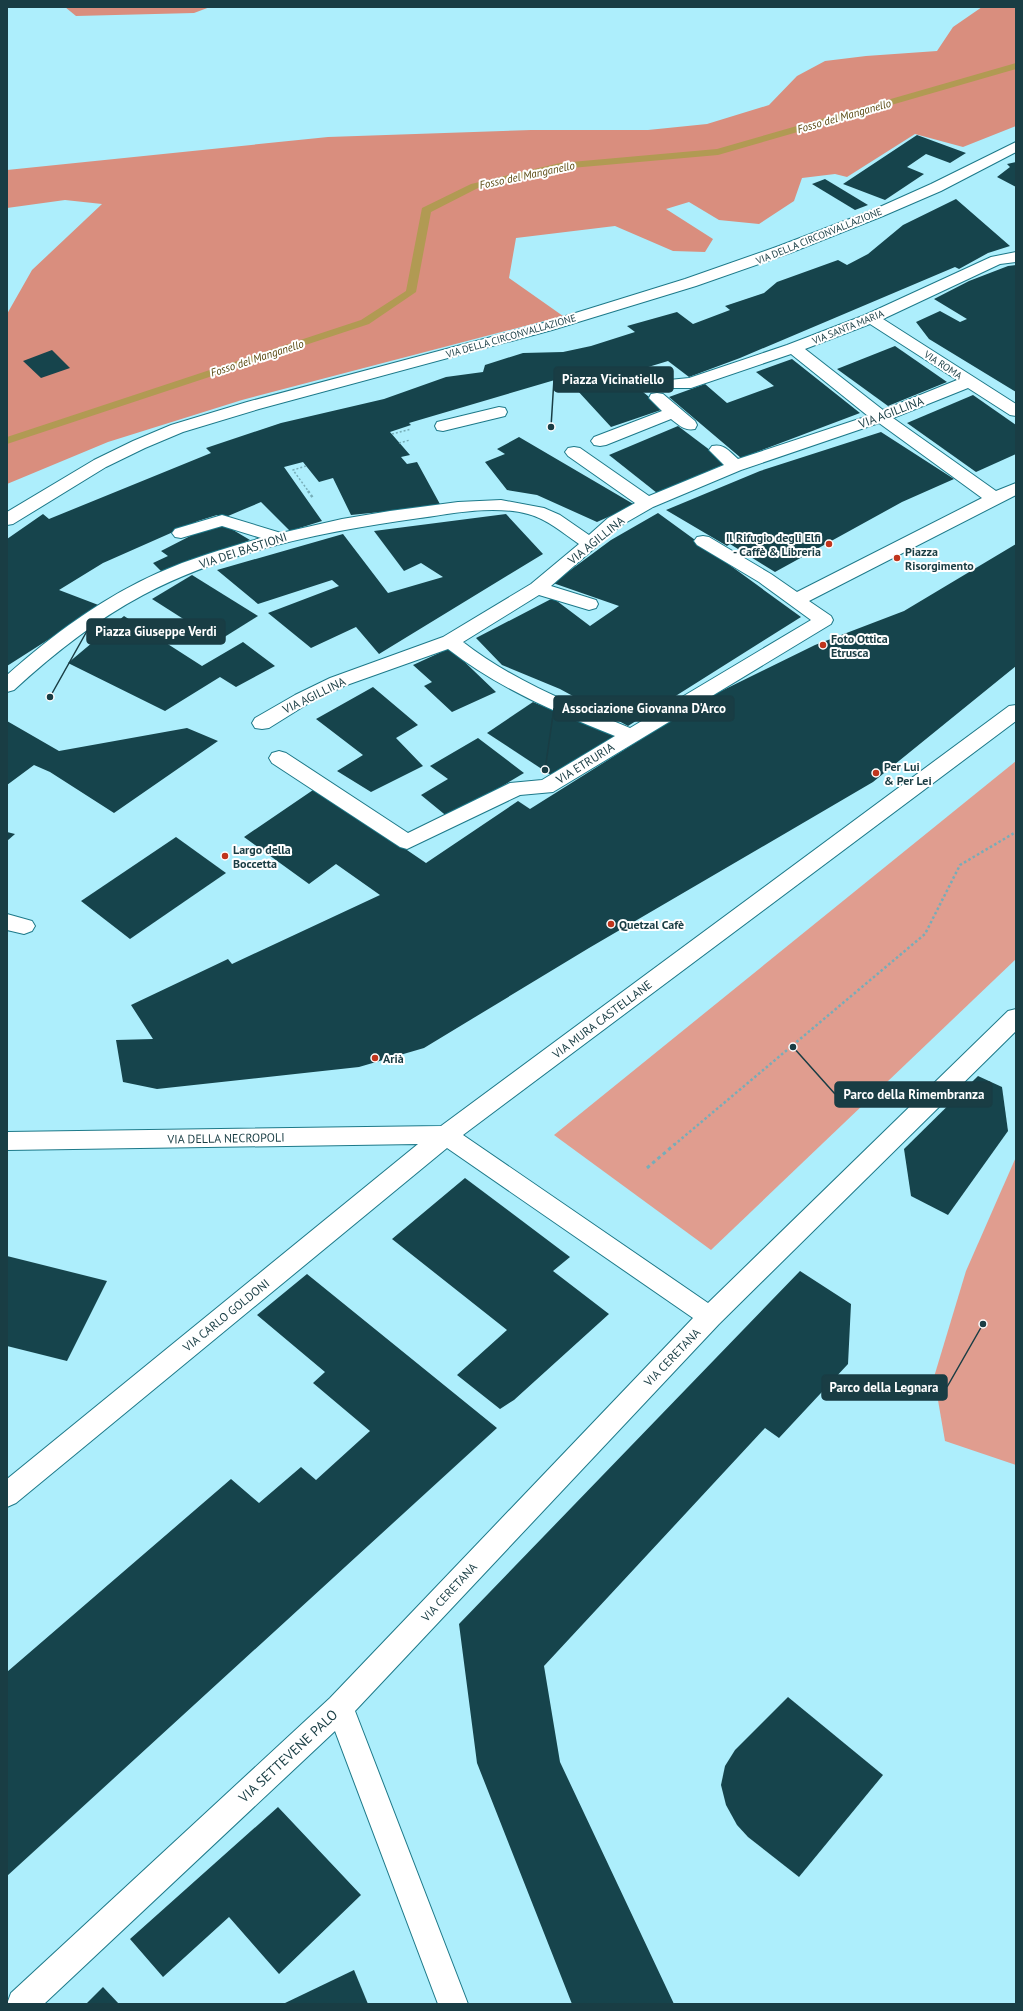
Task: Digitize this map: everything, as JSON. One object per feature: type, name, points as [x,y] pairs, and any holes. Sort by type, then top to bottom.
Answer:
[{"type":"street","name":"VIA DELLA CIRCONVALLAZIONE","points":[[7,520],[104,462],[174,430],[252,406],[544,327],[650,296],[752,262],[827,234],[917,196],[963,175],[1016,146]]},
{"type":"street","name":"VIA SANTA MARIA","points":[[675,384],[691,383],[793,348],[871,318],[996,260],[1016,257]]},
{"type":"street","name":"VIA ROMA","points":[[871,318],[1016,412]]},
{"type":"street","points":[[793,348],[881,417],[995,499]]},
{"type":"street","name":"VIA AGILLINA","points":[[262,723],[297,702],[337,682],[450,641],[537,588],[614,522],[647,503],[735,466],[881,417],[968,382]]},
{"type":"street","points":[[657,398],[689,425]]},
{"type":"street","points":[[443,426],[499,412]]},
{"type":"street","points":[[600,441],[673,412]]},
{"type":"street","points":[[718,450],[735,466]]},
{"type":"street","points":[[574,452],[647,503]]},
{"type":"street","points":[[703,541],[765,578],[796,600],[1016,488]]},
{"type":"street","name":"VIA DEI BASTIONI","points":[[7,686],[73,631],[95,615],[134,592],[182,570],[279,538],[332,525],[478,505],[513,506],[530,509],[548,515],[590,544]]},
{"type":"street","points":[[182,533],[222,520],[279,538]]},
{"type":"street","points":[[537,588],[589,604]]},
{"type":"street","name":"VIA ETRURIA","points":[[279,758],[407,842],[517,788],[546,787],[630,735],[824,620],[796,600]]},
{"type":"street","points":[[450,641],[471,658],[514,682],[560,705],[630,735]]},
{"type":"street","name":"VIA MURA CASTELLANE","points":[[446,1135],[1016,711]]},
{"type":"street","name":"VIA CERETANA","points":[[340,1707],[710,1317],[1016,1017]]},
{"type":"street","points":[[446,1135],[710,1317]]},
{"type":"street","name":"VIA DELLA NECROPOLI","points":[[7,1141],[446,1135]]},
{"type":"street","name":"VIA CARLO GOLDONI","points":[[7,1495],[446,1135]]},
{"type":"street","name":"VIA SETTEVENE PALO","points":[[22,2004],[340,1707],[453,2004]]},
{"type":"path","points":[[306,466],[293,470],[332,525]]},
{"type":"path","points":[[647,1168],[925,934],[960,864],[1016,832]]},
{"type":"shaded area","points":[[65,7],[210,7],[194,13],[76,16]]},
{"type":"shaded area","points":[[982,7],[1016,7],[1016,126],[963,147],[915,134],[847,177],[835,174],[802,178],[794,201],[759,224],[719,220],[689,202],[666,209],[713,239],[705,252],[673,251],[615,226],[516,238],[509,278],[563,316],[242,400],[108,442],[7,484],[7,314],[32,270],[102,204],[65,200],[7,208],[7,170],[328,137],[531,130],[648,130],[707,124],[769,105],[797,76],[825,61],[866,56],[937,51],[953,27]]},
{"type":"shaded area","points":[[1016,761],[1016,959],[711,1250],[554,1135]]},
{"type":"shaded area","points":[[1016,1157],[1016,1465],[945,1441],[934,1377],[966,1271]]},
{"type":"building","points":[[917,135],[966,153],[950,163],[926,154],[907,167],[924,174],[885,200],[843,184]]},
{"type":"building","points":[[1016,162],[1016,187],[997,177],[1010,167],[1007,164]]},
{"type":"building","points":[[825,179],[868,205],[855,210],[812,184]]},
{"type":"building","points":[[956,199],[1010,246],[988,253],[959,269],[955,267],[740,358],[689,377],[668,361],[622,375],[664,409],[611,427],[565,377],[409,423],[411,425],[390,432],[410,455],[401,457],[407,464],[417,462],[441,506],[351,515],[333,478],[319,482],[303,462],[284,467],[322,521],[290,531],[261,502],[221,519],[217,515],[198,521],[103,563],[59,590],[101,606],[7,666],[7,539],[43,514],[49,519],[211,453],[206,448],[281,423],[384,399],[446,377],[483,372],[485,365],[523,353],[563,352],[591,346],[635,332],[627,326],[677,312],[693,324],[730,310],[725,306],[764,293],[777,282],[838,260],[847,265],[868,254],[903,225]]},
{"type":"building","points":[[1016,265],[1016,392],[929,339],[916,322],[940,311],[960,322],[967,319],[934,299],[969,281],[1008,266]]},
{"type":"building","points":[[895,346],[947,382],[888,406],[837,369]]},
{"type":"building","points":[[52,350],[70,368],[41,378],[23,361]]},
{"type":"building","points":[[792,359],[860,413],[741,458],[669,397],[705,384],[727,403],[774,386],[756,372]]},
{"type":"building","points":[[973,395],[1016,425],[1016,454],[976,472],[907,423]]},
{"type":"building","points":[[678,426],[727,463],[657,493],[609,455]]},
{"type":"building","points":[[881,432],[954,479],[902,502],[775,572],[730,544],[727,546],[666,510],[760,471]]},
{"type":"building","points":[[519,437],[635,505],[597,522],[537,495],[507,490],[485,462],[505,454],[497,449]]},
{"type":"building","points":[[658,513],[801,617],[628,726],[560,689],[502,665],[476,638],[553,598],[590,626],[619,606],[553,583],[611,540]]},
{"type":"building","points":[[506,514],[543,554],[379,654],[356,627],[311,648],[268,613],[339,586],[332,580],[258,604],[217,570],[343,534],[388,593],[443,577],[421,563],[404,571],[374,531]]},
{"type":"building","points":[[223,524],[250,540],[164,574],[153,563],[168,556],[161,551],[200,531]]},
{"type":"building","points":[[1016,544],[1016,666],[873,782],[589,948],[424,1048],[359,1067],[157,1089],[123,1082],[116,1040],[153,1039],[131,1005],[228,959],[232,964],[380,895],[336,864],[309,884],[244,837],[316,788],[426,863],[518,801],[530,809],[705,699],[815,645],[904,611]]},
{"type":"building","points":[[192,575],[258,616],[218,641],[152,599]]},
{"type":"building","points":[[124,616],[202,666],[243,642],[275,666],[236,687],[220,677],[165,711],[68,663]]},
{"type":"building","points":[[450,648],[496,692],[452,712],[424,686],[432,682],[413,665]]},
{"type":"building","points":[[373,687],[418,725],[396,738],[423,766],[371,792],[337,771],[363,755],[316,719]]},
{"type":"building","points":[[533,702],[618,737],[554,777],[487,733]]},
{"type":"building","points":[[7,721],[59,751],[187,728],[218,741],[114,813],[50,772],[34,765],[7,785]]},
{"type":"building","points":[[478,738],[524,773],[449,818],[421,795],[448,779],[430,766]]},
{"type":"building","points":[[7,832],[15,834],[7,841]]},
{"type":"building","points":[[176,837],[226,873],[130,939],[81,901]]},
{"type":"building","points":[[978,1076],[1002,1087],[1008,1131],[948,1215],[911,1196],[904,1149]]},
{"type":"building","points":[[465,1178],[570,1257],[553,1271],[609,1314],[514,1400],[500,1409],[457,1375],[507,1330],[392,1239]]},
{"type":"building","points":[[7,1256],[107,1281],[67,1361],[7,1346]]},
{"type":"building","points":[[800,1271],[851,1304],[848,1364],[779,1438],[765,1428],[544,1666],[560,1762],[674,2004],[572,2004],[477,1763],[459,1624]]},
{"type":"building","points":[[307,1274],[497,1428],[7,1876],[7,1672],[231,1479],[259,1503],[301,1467],[316,1480],[370,1431],[313,1383],[325,1372],[257,1315]]},
{"type":"building","points":[[788,1697],[883,1775],[799,1877],[748,1837],[737,1825],[726,1805],[721,1785],[725,1766],[735,1750]]},
{"type":"building","points":[[278,1807],[361,1895],[279,1974],[229,1917],[163,1977],[130,1939]]},
{"type":"building","points":[[354,1970],[368,2004],[283,2004]]},
{"type":"building","points":[[103,1987],[119,2004],[86,2004]]},
{"type":"waterway","name":"Fosso del Manganello","points":[[7,441],[365,322],[411,292],[426,210],[475,186],[560,166],[718,152],[1016,66]]},
{"type":"place","name":"Piazza Vicinatiello","points":[[551,427]]},
{"type":"place","name":"Il Rifugio degli Elfi - Caffè & Libreria","points":[[829,544]]},
{"type":"place","name":"Piazza Risorgimento","points":[[897,558]]},
{"type":"place","name":"Foto Ottica Etrusca","points":[[823,645]]},
{"type":"place","name":"Piazza Giuseppe Verdi","points":[[50,697]]},
{"type":"place","name":"Associazione Giovanna D'Arco","points":[[545,770]]},
{"type":"place","name":"Per Lui & Per Lei","points":[[876,773]]},
{"type":"place","name":"Largo della Boccetta","points":[[225,856]]},
{"type":"place","name":"Quetzal Cafè","points":[[611,924]]},
{"type":"place","name":"Parco della Rimembranza","points":[[793,1047]]},
{"type":"place","name":"Arià","points":[[375,1058]]},
{"type":"place","name":"Parco della Legnara","points":[[983,1324]]}]
